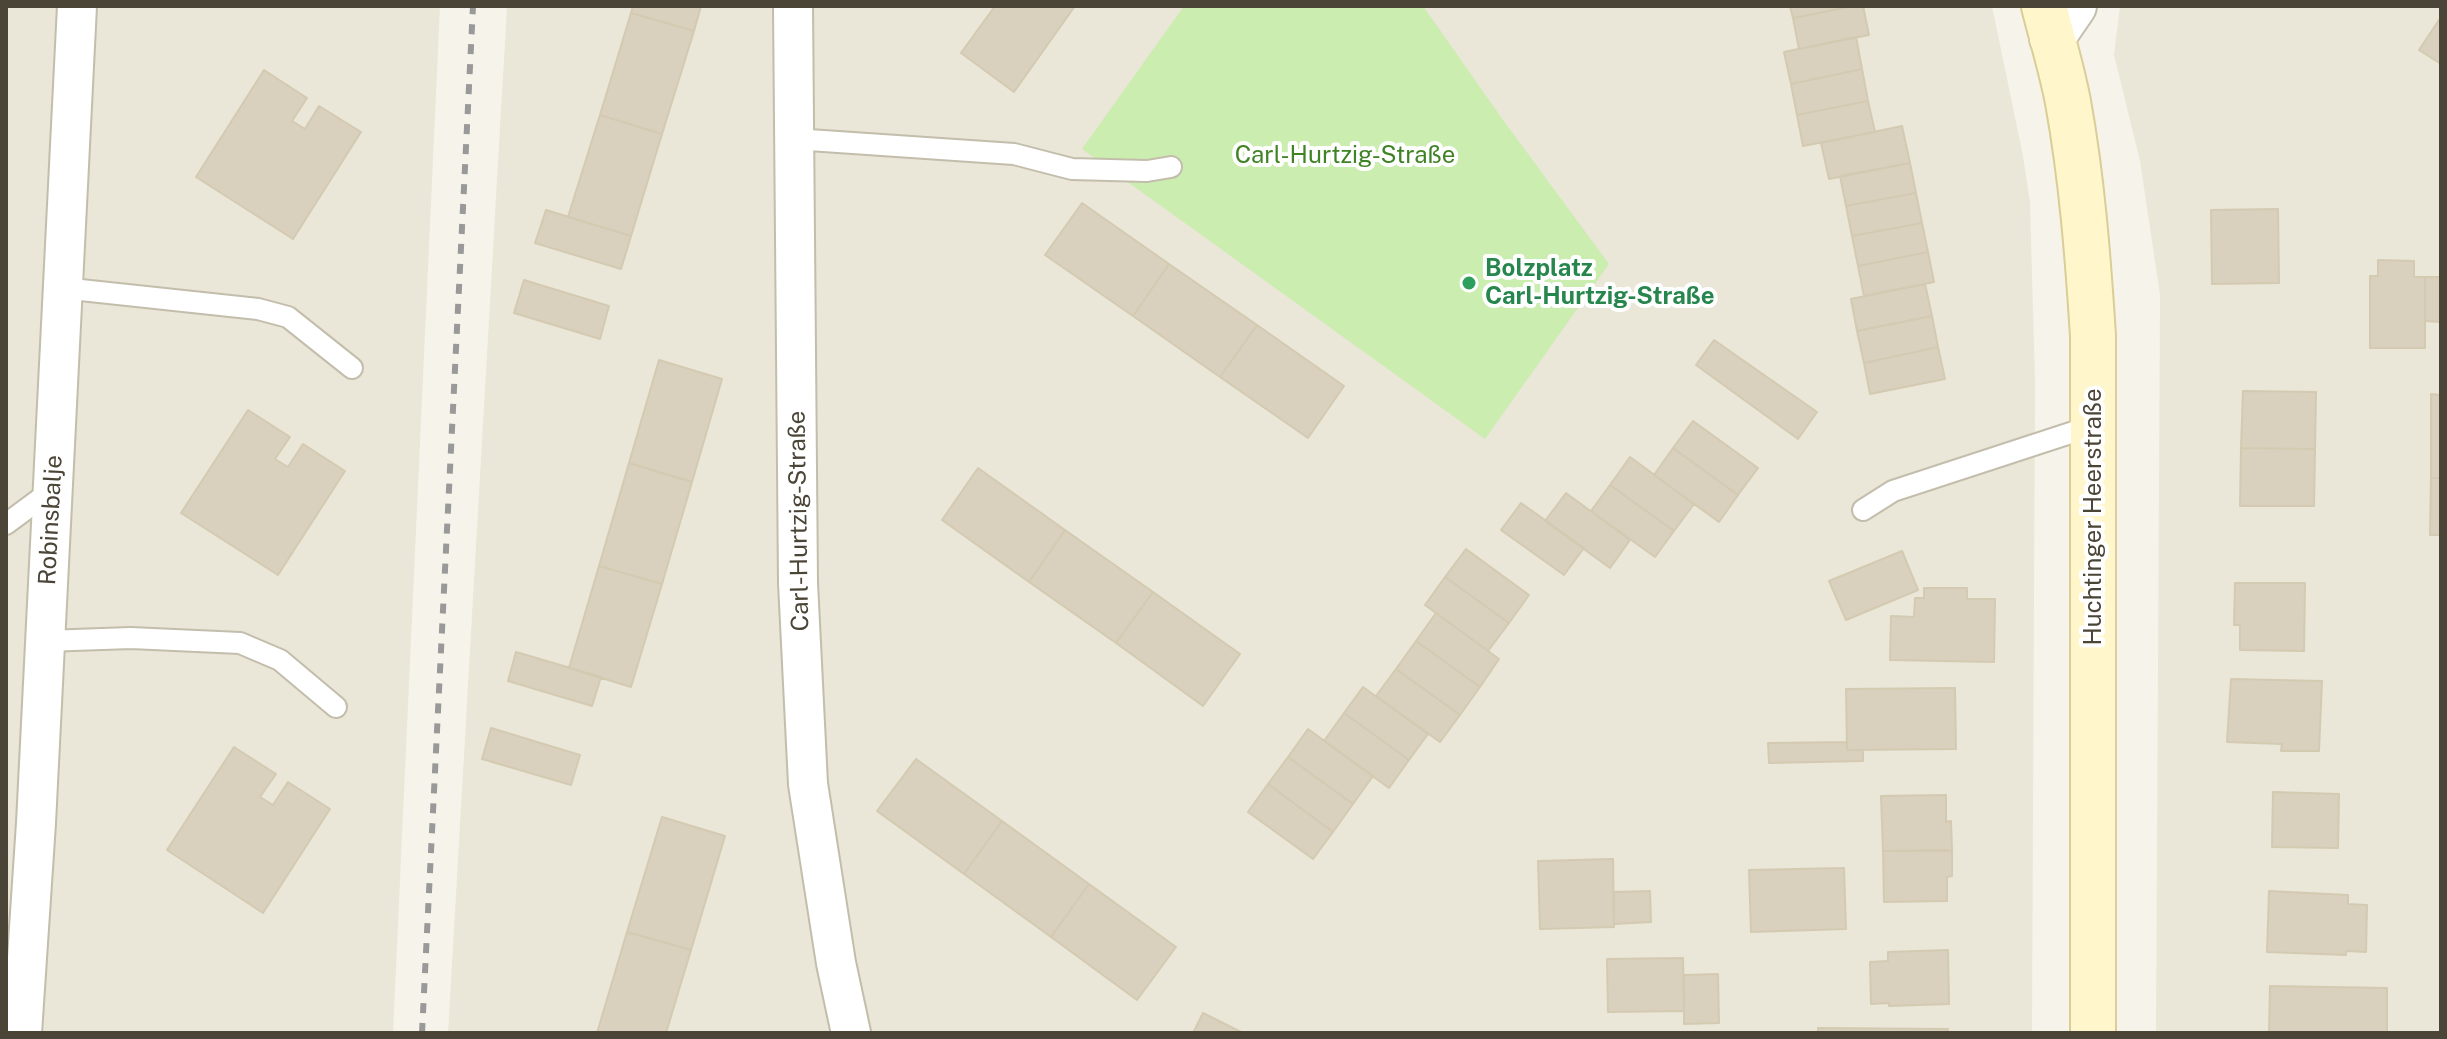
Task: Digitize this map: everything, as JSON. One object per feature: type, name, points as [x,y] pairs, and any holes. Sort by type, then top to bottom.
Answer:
[{"type":"main road","name":"Huchtinger Heerstraße","points":[[2057,17],[2087,243],[2093,336],[2093,1033]]},
{"type":"street","name":"Robinsbalje","points":[[22,1033],[21,821],[45,641],[77,6]]},
{"type":"street","name":"Carl-Hurtzig-Straße","points":[[793,6],[798,583],[808,784],[836,963],[851,1033]]},
{"type":"lane","points":[[794,139],[1014,154],[1072,169],[1147,171],[1171,167]]},
{"type":"lane","points":[[62,288],[258,309],[288,317],[352,368]]},
{"type":"lane","points":[[1863,510],[1893,491],[2095,425]]},
{"type":"lane","points":[[6,524],[52,490]]},
{"type":"lane","points":[[45,641],[131,638],[240,643],[280,660],[336,707]]},
{"type":"shaded area","points":[[6,6],[440,6],[393,1033],[6,1033]]},
{"type":"shaded area","points":[[507,6],[1992,6],[2030,202],[2035,381],[2032,1033],[448,1033]]},
{"type":"shaded area","points":[[2120,6],[2441,6],[2441,1033],[2156,1033],[2160,295],[2140,161],[2114,55]]},
{"type":"green space","name":"Carl-Hurtzig-Straße","points":[[1184,6],[1423,6],[1609,264],[1485,439],[1082,149]]},
{"type":"building","points":[[633,6],[701,6],[694,31],[631,13]]},
{"type":"building","points":[[995,6],[1075,6],[1014,92],[961,53]]},
{"type":"building","points":[[1790,6],[1854,6],[1793,18]]},
{"type":"building","points":[[1863,6],[1869,35],[1799,49],[1793,18]]},
{"type":"building","points":[[631,13],[694,31],[662,134],[600,115]]},
{"type":"building","points":[[2441,17],[2441,64],[2419,50]]},
{"type":"building","points":[[1856,37],[1862,69],[1791,84],[1784,52]]},
{"type":"building","points":[[1862,69],[1868,101],[1797,115],[1791,84]]},
{"type":"building","points":[[264,70],[307,98],[292,121],[305,129],[319,106],[361,132],[293,239],[196,177]]},
{"type":"building","points":[[1868,101],[1875,132],[1803,146],[1797,115]]},
{"type":"building","points":[[600,115],[662,134],[631,236],[568,217]]},
{"type":"building","points":[[1902,126],[1910,163],[1829,179],[1821,143]]},
{"type":"building","points":[[1910,163],[1916,193],[1846,206],[1840,176]]},
{"type":"building","points":[[1916,193],[1922,223],[1852,236],[1846,206]]},
{"type":"building","points":[[1082,203],[1169,264],[1133,316],[1045,255]]},
{"type":"building","points":[[2278,209],[2279,283],[2212,284],[2211,210]]},
{"type":"building","points":[[546,210],[631,236],[621,269],[535,243]]},
{"type":"building","points":[[1922,223],[1928,252],[1858,266],[1852,236]]},
{"type":"building","points":[[1928,252],[1934,282],[1864,296],[1858,266]]},
{"type":"building","points":[[2378,260],[2414,261],[2414,277],[2425,277],[2425,348],[2370,348],[2370,276],[2378,276]]},
{"type":"building","points":[[1169,264],[1257,325],[1220,377],[1133,316]]},
{"type":"building","points":[[2425,277],[2441,277],[2441,322],[2425,321]]},
{"type":"building","points":[[524,280],[609,306],[600,339],[514,313]]},
{"type":"building","points":[[1925,284],[1932,316],[1857,331],[1851,299]]},
{"type":"building","points":[[1932,316],[1938,347],[1864,363],[1857,331]]},
{"type":"building","points":[[1257,325],[1344,386],[1308,438],[1220,377]]},
{"type":"building","points":[[1714,340],[1817,412],[1798,439],[1696,365]]},
{"type":"building","points":[[1938,347],[1945,379],[1870,394],[1864,363]]},
{"type":"building","points":[[659,360],[722,379],[692,482],[629,463]]},
{"type":"building","points":[[2243,391],[2316,392],[2315,449],[2241,448]]},
{"type":"building","points":[[2431,394],[2441,395],[2441,478],[2431,478]]},
{"type":"building","points":[[248,410],[290,437],[275,459],[288,467],[303,444],[345,471],[278,575],[181,513]]},
{"type":"building","points":[[1693,421],[1758,468],[1738,495],[1673,448]]},
{"type":"building","points":[[1673,448],[1738,495],[1719,522],[1654,475]]},
{"type":"building","points":[[2241,448],[2315,449],[2314,506],[2240,506]]},
{"type":"building","points":[[1630,457],[1694,504],[1674,531],[1610,485]]},
{"type":"building","points":[[629,463],[692,482],[662,584],[599,566]]},
{"type":"building","points":[[978,468],[1065,530],[1029,582],[942,520]]},
{"type":"building","points":[[2431,478],[2441,478],[2441,535],[2430,535]]},
{"type":"building","points":[[1610,485],[1674,531],[1655,557],[1591,511]]},
{"type":"building","points":[[1566,493],[1630,540],[1610,568],[1545,521]]},
{"type":"building","points":[[1521,503],[1584,548],[1564,575],[1501,530]]},
{"type":"building","points":[[1065,530],[1153,592],[1116,643],[1029,582]]},
{"type":"building","points":[[1466,549],[1529,595],[1509,623],[1445,577]]},
{"type":"building","points":[[1902,551],[1918,590],[1846,620],[1829,581]]},
{"type":"building","points":[[599,566],[662,584],[631,687],[569,668]]},
{"type":"building","points":[[1445,577],[1509,623],[1488,651],[1425,605]]},
{"type":"building","points":[[2235,583],[2305,583],[2304,651],[2240,650],[2240,625],[2234,625]]},
{"type":"building","points":[[1924,588],[1967,588],[1967,599],[1995,599],[1994,662],[1890,660],[1891,616],[1914,617],[1915,598],[1924,598]]},
{"type":"building","points":[[1153,592],[1240,654],[1203,706],[1116,643]]},
{"type":"building","points":[[1436,613],[1499,659],[1480,687],[1416,641]]},
{"type":"building","points":[[1416,641],[1480,687],[1460,715],[1396,669]]},
{"type":"building","points":[[516,652],[601,677],[592,706],[508,681]]},
{"type":"building","points":[[1396,669],[1460,715],[1440,742],[1376,696]]},
{"type":"building","points":[[2231,679],[2322,681],[2319,751],[2281,751],[2282,744],[2227,742]]},
{"type":"building","points":[[1363,687],[1428,734],[1409,760],[1344,713]]},
{"type":"building","points":[[1955,688],[1956,749],[1847,750],[1846,689]]},
{"type":"building","points":[[1344,713],[1409,760],[1389,788],[1324,741]]},
{"type":"building","points":[[491,728],[580,755],[571,785],[482,759]]},
{"type":"building","points":[[1308,729],[1373,776],[1353,804],[1288,757]]},
{"type":"building","points":[[1847,742],[1847,750],[1863,750],[1863,761],[1769,763],[1768,743]]},
{"type":"building","points":[[234,747],[276,774],[260,797],[273,805],[288,782],[330,809],[263,913],[167,850]]},
{"type":"building","points":[[1288,757],[1353,804],[1333,832],[1268,784]]},
{"type":"building","points":[[916,759],[1002,821],[964,874],[877,811]]},
{"type":"building","points":[[1268,784],[1333,832],[1313,859],[1248,812]]},
{"type":"building","points":[[2273,792],[2339,794],[2338,848],[2272,847]]},
{"type":"building","points":[[1946,795],[1946,822],[1951,821],[1952,851],[1883,851],[1881,796]]},
{"type":"building","points":[[662,817],[725,836],[691,950],[627,932]]},
{"type":"building","points":[[1002,821],[1089,884],[1051,937],[964,874]]},
{"type":"building","points":[[1883,851],[1952,851],[1952,876],[1947,877],[1947,901],[1884,902]]},
{"type":"building","points":[[1613,859],[1614,927],[1540,929],[1538,861]]},
{"type":"building","points":[[1844,868],[1846,929],[1751,932],[1749,870]]},
{"type":"building","points":[[1089,884],[1176,947],[1137,1000],[1051,937]]},
{"type":"building","points":[[1650,891],[1651,922],[1614,924],[1614,892]]},
{"type":"building","points":[[2269,891],[2348,895],[2348,904],[2367,905],[2366,952],[2346,951],[2346,955],[2267,952]]},
{"type":"building","points":[[627,932],[691,950],[666,1033],[597,1033]]},
{"type":"building","points":[[1948,950],[1949,1004],[1871,1004],[1870,962],[1888,961],[1888,952]]},
{"type":"building","points":[[1683,958],[1684,1011],[1608,1012],[1607,959]]},
{"type":"building","points":[[1718,974],[1719,1023],[1684,1024],[1684,975]]},
{"type":"building","points":[[2270,986],[2387,988],[2387,1033],[2269,1033]]},
{"type":"building","points":[[1203,1013],[1243,1033],[1193,1033]]},
{"type":"building","points":[[1818,1028],[1948,1029],[1948,1033],[1818,1033]]},
{"type":"railway","points":[[422,1033],[473,6]]},
{"type":"place","name":"Bolzplatz Carl-Hurtzig-Straße","points":[[1469,283]]}]
